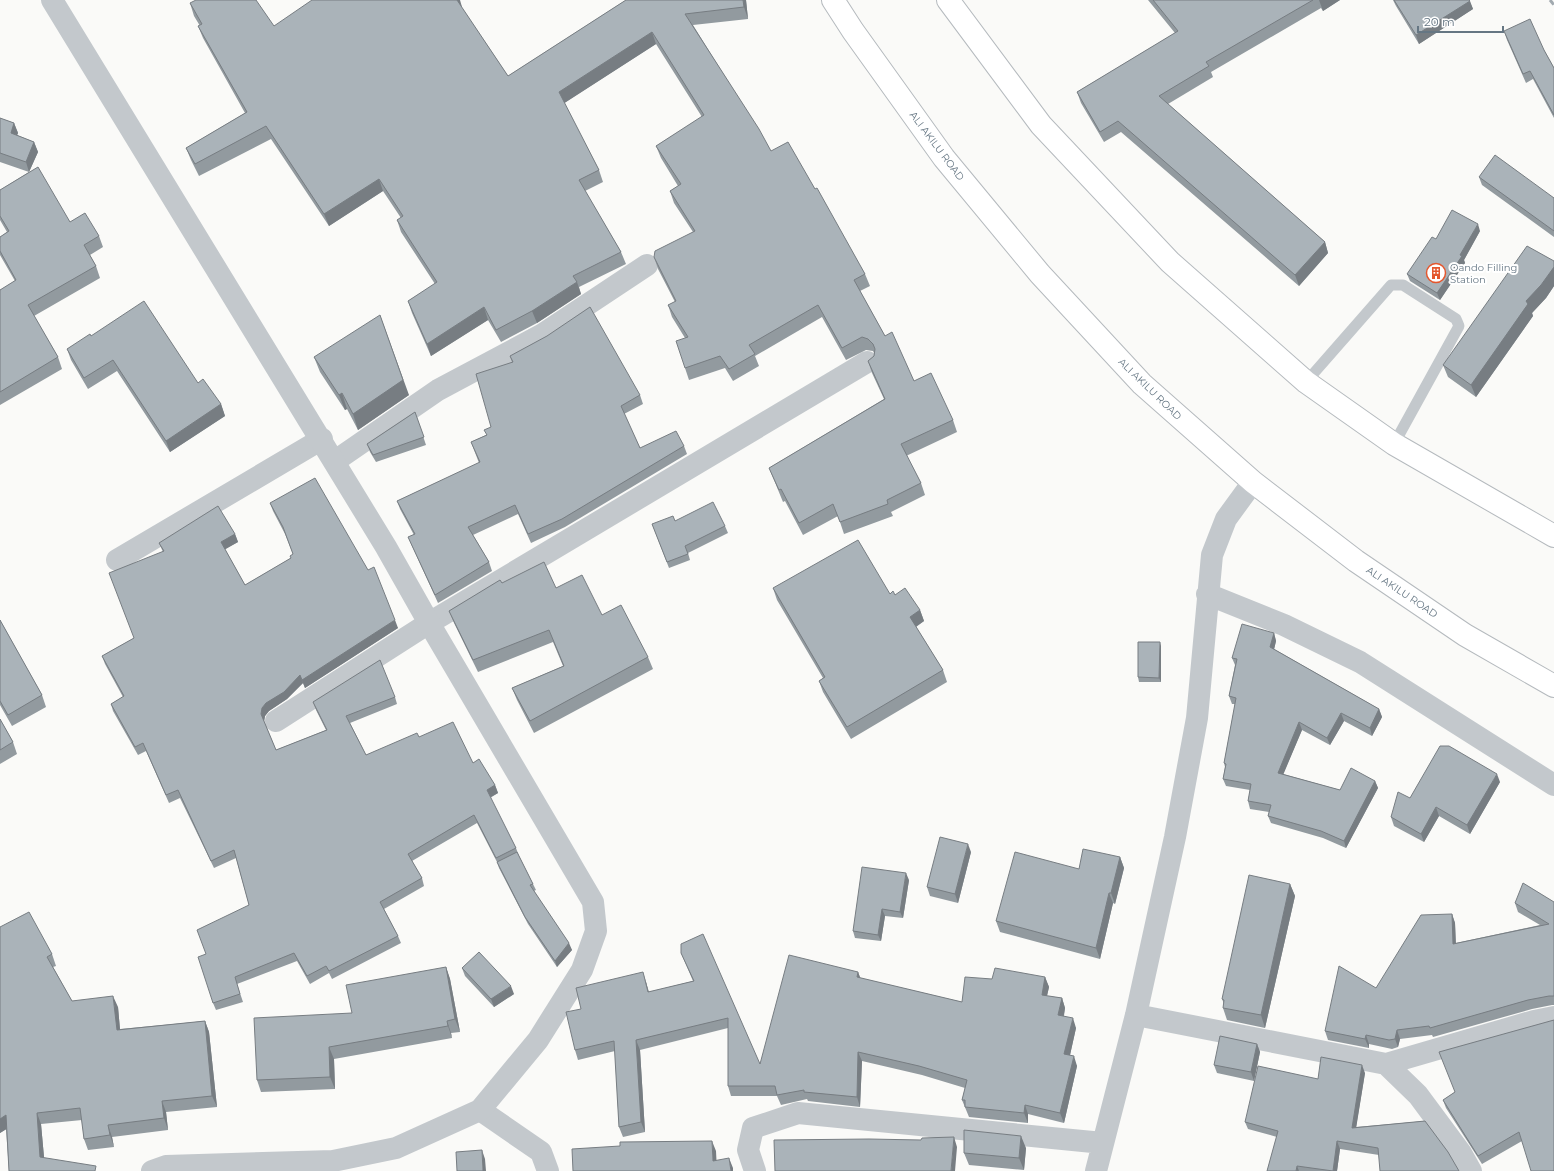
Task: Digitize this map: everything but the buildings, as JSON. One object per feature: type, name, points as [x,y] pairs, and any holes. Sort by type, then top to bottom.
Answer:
[{"type":"main road","name":"ALI AKILU ROAD","points":[[833,0],[853,31],[944,158],[1040,274],[1142,384],[1253,482],[1356,561],[1465,635],[1554,686]]},
{"type":"main road","points":[[948,0],[1040,125],[1170,262],[1306,382],[1394,444],[1554,536]]},
{"type":"street","points":[[52,0],[322,439],[593,902],[596,931],[582,970],[538,1040],[480,1110],[396,1148],[333,1161],[166,1166],[152,1171]]},
{"type":"street","points":[[335,461],[438,390],[543,334],[647,265]]},
{"type":"street","points":[[276,721],[429,623],[867,362]]},
{"type":"street","points":[[117,560],[322,439]]},
{"type":"street","points":[[1096,1171],[1136,1015],[1175,837],[1197,718],[1207,594],[1212,555],[1226,519],[1253,482]]},
{"type":"street","points":[[1207,594],[1284,625],[1360,662],[1554,785]]},
{"type":"street","points":[[1136,1015],[1386,1064],[1534,1021],[1554,1017]]},
{"type":"street","points":[[1386,1064],[1418,1095],[1461,1153],[1471,1171]]},
{"type":"street","points":[[480,1110],[541,1152],[548,1171]]},
{"type":"street","points":[[756,1171],[748,1150],[753,1128],[798,1112],[1103,1143]]},
{"type":"lane","points":[[1306,382],[1391,285],[1403,285],[1456,319],[1459,326],[1394,444]]},
{"type":"railway","points":[[1550,0],[1554,5]]},
{"type":"place","name":"Oando Filling Station","points":[[1436,273]]}]
